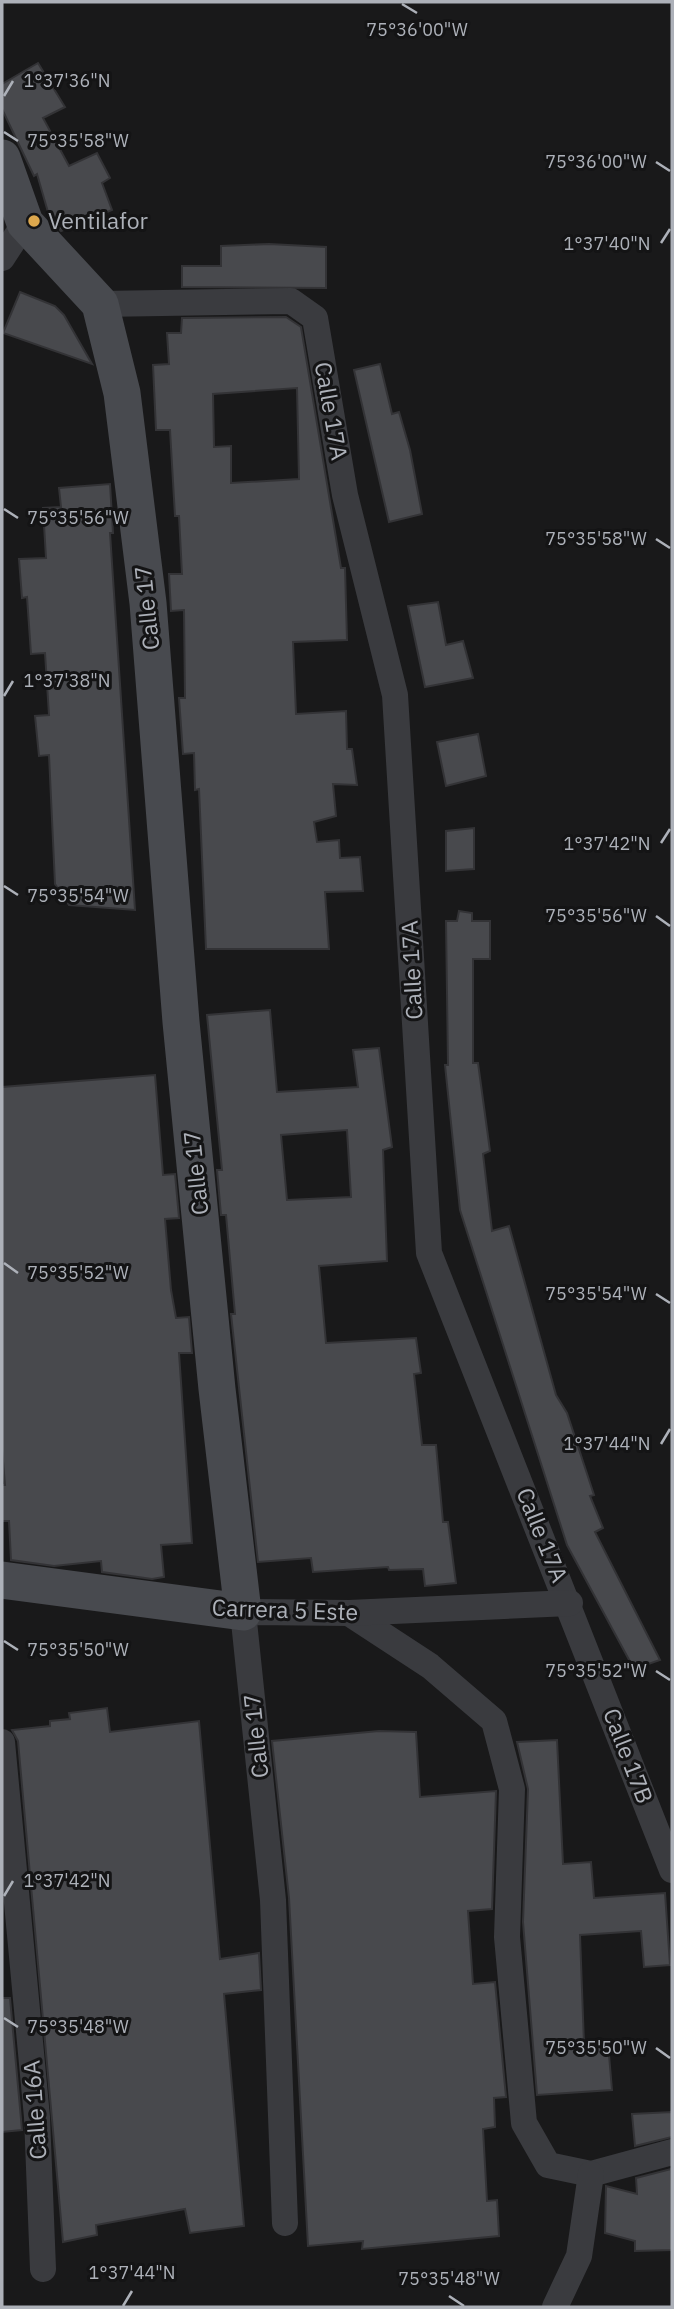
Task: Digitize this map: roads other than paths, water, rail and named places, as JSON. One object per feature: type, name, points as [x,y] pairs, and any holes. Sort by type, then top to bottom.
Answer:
[{"type":"main road","name":"Calle 17","points":[[2,158],[25,223],[100,304],[122,393],[148,603],[181,1022],[243,1612]]},
{"type":"main road","name":"Carrera 5 Este","points":[[2,1580],[243,1612]]},
{"type":"street","points":[[2,258],[25,223]]},
{"type":"street","name":"Calle 17A","points":[[100,304],[291,301],[315,317],[345,495],[395,695],[429,1253],[569,1603]]},
{"type":"street","name":"Carrera 5 Este","points":[[243,1612],[349,1613],[569,1603]]},
{"type":"street","name":"Calle 17B","points":[[569,1603],[672,1870]]},
{"type":"street","name":"Calle 17","points":[[243,1612],[273,1900],[285,2223]]},
{"type":"street","points":[[349,1613],[430,1666],[494,1721],[512,1789],[507,1937],[524,2123],[548,2165],[591,2174],[672,2152]]},
{"type":"street","name":"Calle 16A","points":[[2,1742],[37,2117],[43,2269]]},
{"type":"street","points":[[555,2307],[579,2256],[591,2174]]},
{"type":"place","name":"Ventilafor","points":[[34,221]]}]
